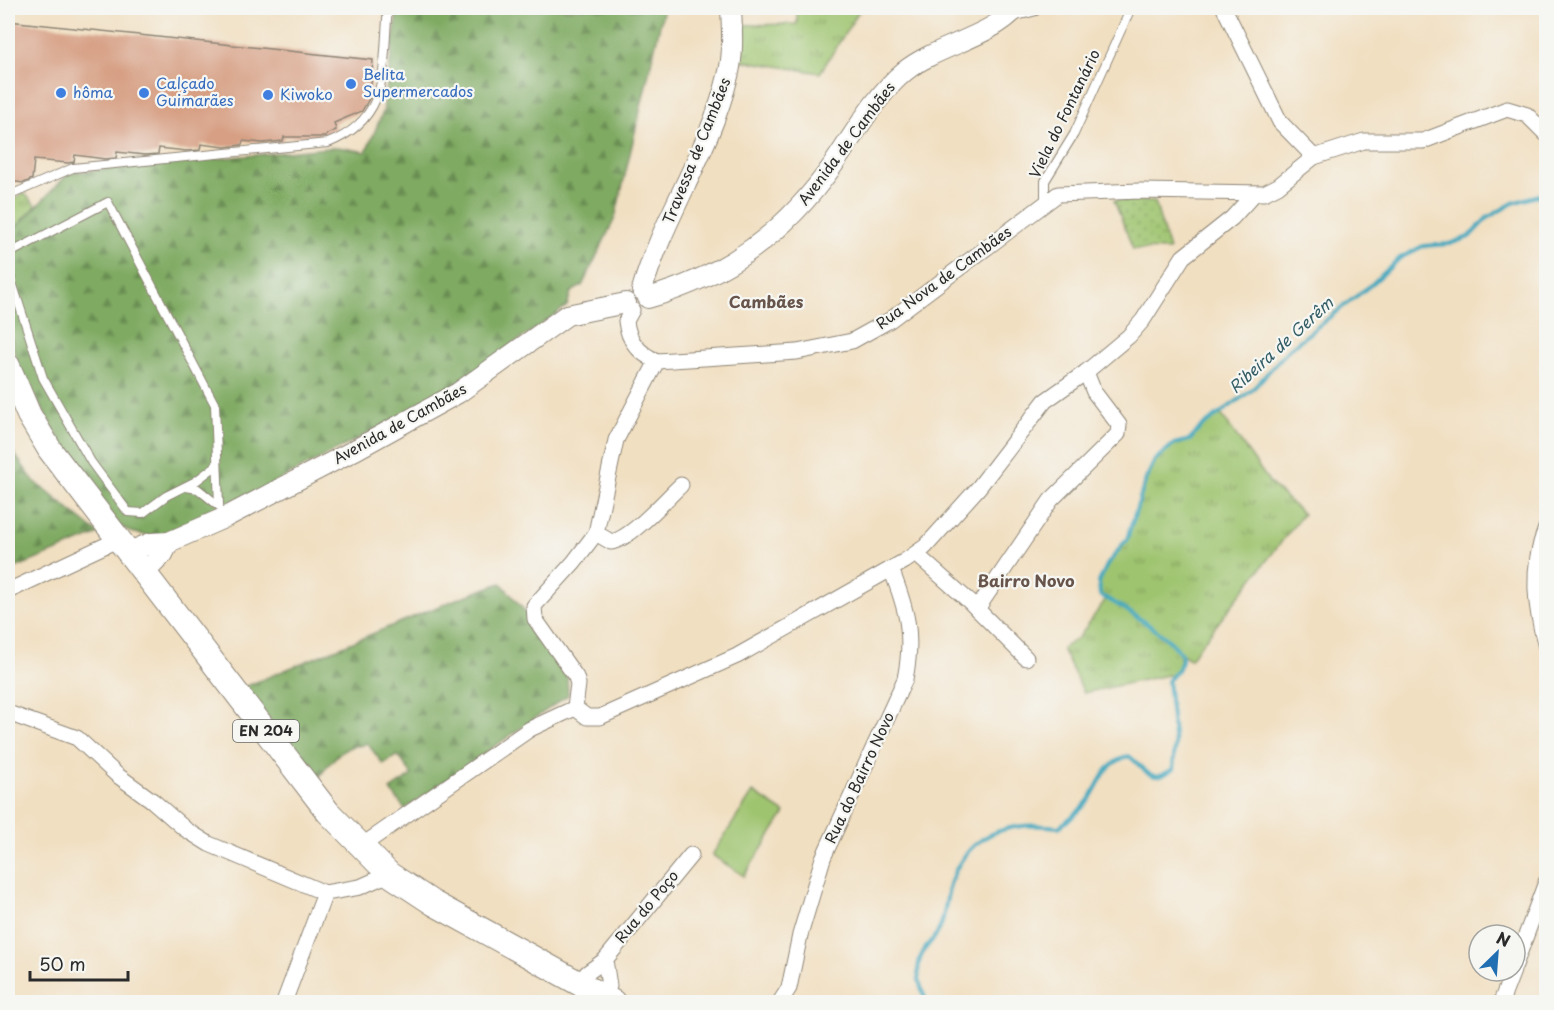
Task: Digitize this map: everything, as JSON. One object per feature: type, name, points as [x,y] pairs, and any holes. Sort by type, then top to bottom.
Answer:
[{"type":"main road","name":"EN 204","points":[[8,366],[29,415],[50,450],[328,812],[360,847],[388,874],[433,903],[579,986],[610,1001]]},
{"type":"street","name":"Travessa de Cambães","points":[[645,294],[656,249],[724,91],[731,59],[730,8]]},
{"type":"street","points":[[1013,11],[1034,8]]},
{"type":"street","points":[[1224,8],[1280,122],[1314,158]]},
{"type":"street","name":"Avenida de Cambães","points":[[122,546],[169,542],[222,511],[458,393],[567,315],[629,307],[627,296],[631,291],[645,294],[709,276],[751,252],[811,194],[894,80],[921,60],[1013,11]]},
{"type":"street","points":[[575,708],[587,717],[600,717],[678,684],[748,650],[916,554],[958,513],[1046,401],[1086,372],[1129,336],[1143,320],[1183,257],[1232,219],[1254,194],[1272,191],[1314,158],[1364,141],[1423,141],[1507,110],[1527,115],[1546,134]]},
{"type":"street","name":"Rua Nova de Cambães","points":[[657,361],[797,351],[852,341],[890,320],[1058,194],[1071,192],[1254,194]]},
{"type":"street","points":[[575,708],[578,684],[576,677],[535,619],[534,606],[574,562],[596,533],[616,440],[657,361],[644,355],[630,338],[626,321],[629,307]]},
{"type":"street","points":[[977,609],[1051,500],[1118,434],[1119,425],[1094,392],[1086,372]]},
{"type":"street","points":[[596,533],[611,542],[618,540],[633,530],[681,485]]},
{"type":"street","points":[[1546,528],[1541,541],[1535,575],[1536,614],[1546,647]]},
{"type":"street","points":[[143,574],[163,554],[169,542]]},
{"type":"street","points":[[8,591],[122,546]]},
{"type":"street","points":[[916,554],[977,609],[1026,658]]},
{"type":"street","name":"Rua do Bairro Novo","points":[[791,995],[800,935],[823,858],[905,678],[910,630],[907,612],[891,569]]},
{"type":"street","points":[[360,847],[530,729],[575,708]]},
{"type":"street","points":[[8,713],[77,738],[117,775],[209,844],[325,893],[360,887],[388,874]]},
{"type":"street","name":"Rua do Poço","points":[[579,986],[587,973],[604,960],[691,855]]},
{"type":"street","points":[[1527,933],[1546,882]]},
{"type":"street","points":[[284,1002],[325,893]]},
{"type":"street","points":[[604,960],[610,1001]]},
{"type":"street","points":[[1501,1002],[1508,983]]},
{"type":"street","points":[[780,1002],[791,995]]},
{"type":"lane","name":"Viela do Fontanário","points":[[1046,201],[1044,181],[1074,134],[1131,8]]},
{"type":"lane","points":[[8,196],[73,168],[328,142],[347,135],[359,127],[376,99],[383,63],[388,9]]},
{"type":"lane","points":[[8,254],[108,202],[215,405],[217,465],[222,511]]},
{"type":"lane","points":[[8,270],[43,378],[91,462],[128,512],[143,513],[217,465]]},
{"type":"lane","points":[[186,487],[198,489],[222,511]]},
{"type":"green space","points":[[398,8],[664,8],[615,218],[582,286],[571,292],[567,306],[445,393],[188,528],[154,537],[130,532],[118,525],[76,468],[18,366],[8,327],[8,236],[69,173],[338,147],[366,152],[383,112]]},
{"type":"green space","points":[[797,8],[861,8],[820,73],[738,60],[740,25],[797,24]]},
{"type":"green space","points":[[24,193],[36,206],[8,236],[8,203]]},
{"type":"green space","points":[[1114,200],[1155,202],[1169,250],[1133,249]]},
{"type":"green space","points":[[1221,414],[1270,483],[1303,514],[1190,659],[1179,652],[1181,664],[1172,676],[1167,675],[1084,693],[1062,649],[1079,637],[1106,599],[1100,595],[1099,582],[1107,565],[1127,539],[1146,479],[1155,460],[1174,444],[1190,440],[1200,428]]},
{"type":"green space","points":[[8,445],[33,480],[99,534],[8,571]]},
{"type":"green space","points":[[501,583],[523,609],[567,675],[568,695],[405,809],[390,790],[412,775],[398,755],[383,764],[367,743],[353,746],[337,756],[317,781],[244,687],[454,600]]},
{"type":"green space","points":[[753,792],[785,813],[744,876],[712,855]]},
{"type":"building","points":[[8,21],[373,60],[370,97],[362,111],[334,123],[336,130],[327,134],[326,137],[284,137],[283,141],[263,143],[243,141],[242,145],[225,147],[201,144],[200,150],[187,151],[159,148],[158,154],[145,155],[117,152],[116,158],[105,159],[75,155],[74,162],[68,163],[34,160],[32,179],[24,183],[8,181]]},
{"type":"waterway","name":"Ribeira de Gerêm","points":[[927,1002],[919,979],[920,960],[924,950],[940,928],[952,878],[960,862],[971,849],[982,839],[1010,828],[1059,827],[1085,805],[1104,774],[1113,763],[1120,759],[1129,756],[1153,776],[1165,774],[1173,769],[1175,745],[1168,681],[1179,667],[1182,657],[1159,632],[1100,595],[1099,582],[1107,565],[1127,539],[1146,479],[1155,460],[1174,444],[1190,440],[1200,428],[1252,390],[1289,349],[1372,284],[1400,258],[1423,246],[1449,244],[1469,237],[1487,218],[1513,203],[1546,193]]},
{"type":"place","name":"Belita Supermercados","points":[[351,84]]},
{"type":"place","name":"hôma","points":[[61,93]]},
{"type":"place","name":"Calçado Guimarães","points":[[144,93]]},
{"type":"place","name":"Kiwoko","points":[[268,95]]},
{"type":"district","name":"Cambães","points":[[766,302]]},
{"type":"district","name":"Bairro Novo","points":[[1026,581]]}]
